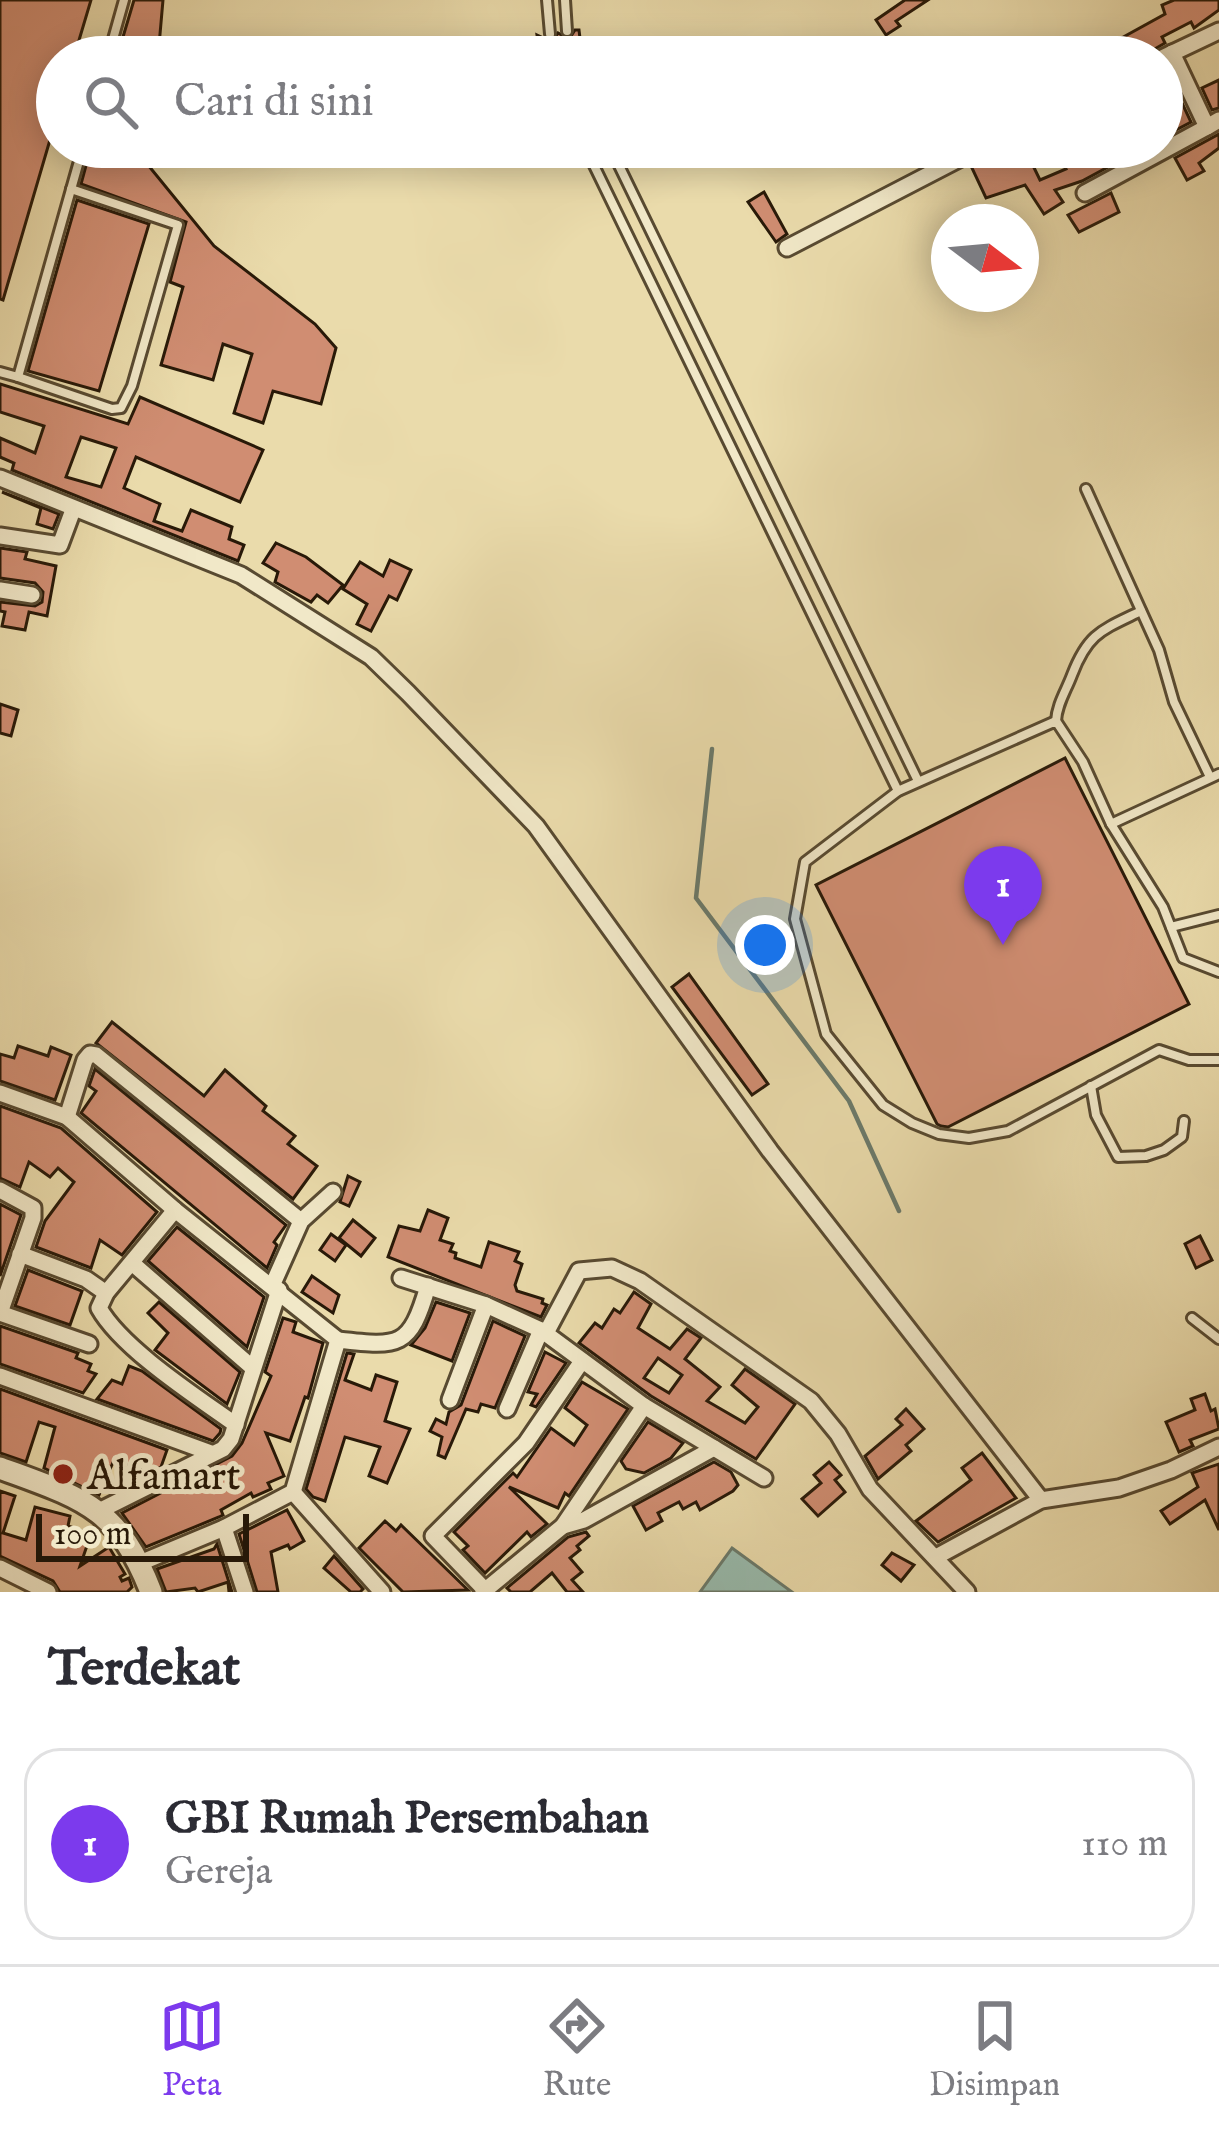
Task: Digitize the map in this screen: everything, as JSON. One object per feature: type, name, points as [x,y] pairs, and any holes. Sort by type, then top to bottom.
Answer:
[{"type":"street","points":[[1183,48],[1219,31]]},
{"type":"street","points":[[1183,79],[1213,123],[1183,139]]},
{"type":"street","points":[[787,248],[941,168]]},
{"type":"street","points":[[1085,193],[1131,168]]},
{"type":"street","points":[[0,478],[242,574],[370,657],[408,693],[536,826],[770,1151],[1041,1501]]},
{"type":"street","points":[[0,536],[60,545],[73,510]]},
{"type":"street","points":[[0,590],[32,595]]},
{"type":"street","points":[[67,1117],[85,1060],[96,1055],[301,1221]]},
{"type":"street","points":[[0,1093],[67,1117],[338,1340],[383,1345],[405,1335],[416,1325],[428,1286]]},
{"type":"street","points":[[0,1190],[33,1208],[0,1313],[89,1344]]},
{"type":"street","points":[[100,1511],[223,1449],[236,1425],[301,1221],[333,1192]]},
{"type":"street","points":[[175,1210],[98,1308],[160,1369],[236,1425]]},
{"type":"street","points":[[20,1254],[86,1279],[106,1292]]},
{"type":"street","points":[[132,1263],[253,1368]]},
{"type":"street","points":[[507,1409],[579,1270],[612,1268],[640,1282],[812,1401],[838,1434],[870,1490],[967,1592]]},
{"type":"street","points":[[401,1278],[486,1305],[544,1331],[644,1406],[764,1478]]},
{"type":"street","points":[[450,1400],[486,1305]]},
{"type":"street","points":[[140,1563],[224,1528],[293,1492],[338,1340]]},
{"type":"street","points":[[582,1361],[526,1443],[433,1536],[484,1591],[563,1526],[644,1406]]},
{"type":"street","points":[[0,1376],[211,1453]]},
{"type":"street","points":[[936,1557],[1041,1501],[1119,1488],[1171,1471],[1219,1447]]},
{"type":"street","points":[[563,1526],[584,1520],[714,1448]]},
{"type":"street","points":[[2,1474],[80,1498],[100,1511],[118,1528],[151,1592]]},
{"type":"street","points":[[293,1492],[382,1592]]},
{"type":"street","points":[[224,1528],[245,1592]]},
{"type":"street","points":[[3,1570],[16,1592]]},
{"type":"street","points":[[3,1570],[48,1592]]},
{"type":"lane","points":[[114,36],[124,0]]},
{"type":"lane","points":[[547,0],[550,34]]},
{"type":"lane","points":[[565,0],[567,32]]},
{"type":"lane","points":[[18,377],[76,168]]},
{"type":"lane","points":[[596,168],[898,791]]},
{"type":"lane","points":[[620,168],[918,781]]},
{"type":"lane","points":[[0,371],[112,409],[121,408],[132,386],[178,225],[71,189]]},
{"type":"lane","points":[[650,278],[669,266]]},
{"type":"lane","points":[[1086,489],[1159,650],[1166,685],[1215,776],[1111,824]]},
{"type":"lane","points":[[1142,611],[1098,632],[1078,653],[1056,721],[1083,762],[1111,824],[1163,907],[1183,958],[1219,972]]},
{"type":"lane","points":[[1056,721],[898,791],[805,862],[795,919],[826,1034],[883,1105],[939,1134],[970,1138],[1008,1131],[1159,1050],[1189,1060],[1219,1060]]},
{"type":"lane","points":[[1171,927],[1219,915]]},
{"type":"lane","points":[[1091,1087],[1096,1115],[1118,1157],[1164,1150],[1182,1138],[1184,1121]]},
{"type":"lane","points":[[1192,1318],[1219,1339]]},
{"type":"shaded area","points":[[732,1548],[792,1592],[700,1592]]},
{"type":"building","points":[[0,0],[91,0],[80,36],[36,36],[36,168],[42,168],[0,299]]},
{"type":"building","points":[[134,0],[163,0],[160,36],[123,36]]},
{"type":"building","points":[[905,0],[928,0],[896,21],[900,26],[886,35],[876,20]]},
{"type":"building","points":[[1174,0],[1219,0],[1219,10],[1194,28],[1191,22],[1164,36],[1125,36],[1165,14],[1162,5]]},
{"type":"building","points":[[1219,80],[1219,108],[1212,110],[1202,88]]},
{"type":"building","points":[[1219,134],[1219,148],[1199,163],[1204,171],[1187,180],[1180,168],[1183,154]]},
{"type":"building","points":[[85,168],[150,168],[214,246],[315,324],[336,348],[321,404],[273,391],[263,423],[234,413],[252,354],[223,344],[213,380],[161,365],[183,287],[170,282],[186,222],[81,184]]},
{"type":"building","points":[[972,168],[1034,168],[1040,180],[1066,168],[1106,168],[1055,190],[1063,202],[1044,214],[1025,185],[986,198]]},
{"type":"building","points":[[764,192],[787,234],[776,242],[748,202]]},
{"type":"building","points":[[1111,193],[1119,212],[1079,232],[1068,215]]},
{"type":"building","points":[[77,200],[149,224],[99,391],[28,371]]},
{"type":"building","points":[[0,384],[128,424],[140,397],[263,450],[240,502],[136,457],[124,488],[160,504],[154,521],[182,531],[191,510],[232,527],[229,539],[244,545],[238,561],[12,470],[14,463],[0,457],[0,438],[35,453],[44,426],[0,412]],"holes":[[[81,437],[116,448],[101,487],[66,477]]]},
{"type":"building","points":[[2,492],[59,514],[53,529],[37,524],[41,508]]},
{"type":"building","points":[[276,543],[306,557],[343,585],[328,603],[317,595],[311,602],[275,582],[278,572],[263,563]]},
{"type":"building","points":[[0,548],[27,552],[25,559],[56,566],[47,616],[29,612],[25,630],[2,626],[5,612],[0,611],[0,602],[35,606],[42,602],[43,592],[35,583],[0,578]]},
{"type":"building","points":[[390,560],[411,570],[397,600],[389,596],[371,631],[357,624],[367,604],[343,589],[360,562],[383,576]]},
{"type":"building","points":[[0,704],[18,710],[11,736],[0,733]]},
{"type":"building","points":[[1065,758],[1189,1004],[948,1127],[941,1126],[816,885]]},
{"type":"building","points":[[689,974],[768,1084],[752,1095],[672,987]]},
{"type":"building","points":[[112,1022],[204,1096],[225,1070],[266,1106],[263,1111],[295,1136],[288,1144],[317,1166],[293,1199],[96,1043]]},
{"type":"building","points":[[18,1046],[48,1056],[51,1047],[71,1055],[55,1100],[0,1081],[0,1054],[14,1058]]},
{"type":"building","points":[[95,1069],[286,1225],[274,1242],[277,1245],[267,1268],[81,1113],[96,1091],[89,1086]]},
{"type":"building","points":[[0,1106],[61,1128],[157,1212],[122,1255],[100,1240],[91,1268],[36,1247],[45,1221],[74,1182],[58,1168],[50,1177],[29,1162],[20,1187],[0,1178]]},
{"type":"building","points":[[348,1176],[360,1182],[349,1206],[340,1202]]},
{"type":"building","points":[[0,1204],[21,1215],[0,1276]]},
{"type":"building","points":[[428,1210],[448,1218],[440,1240],[453,1244],[450,1251],[456,1253],[455,1258],[481,1267],[489,1242],[519,1252],[515,1261],[522,1264],[517,1291],[543,1299],[547,1305],[541,1317],[388,1257],[399,1226],[420,1231]]},
{"type":"building","points":[[353,1220],[375,1238],[361,1256],[339,1238]]},
{"type":"building","points":[[177,1227],[264,1297],[247,1347],[148,1261]]},
{"type":"building","points":[[331,1234],[346,1245],[335,1261],[320,1250]]},
{"type":"building","points":[[1200,1236],[1212,1260],[1196,1268],[1185,1244]]},
{"type":"building","points":[[28,1270],[82,1291],[70,1325],[15,1306]]},
{"type":"building","points":[[312,1276],[339,1295],[333,1313],[302,1292]]},
{"type":"building","points":[[634,1292],[651,1304],[638,1328],[670,1349],[687,1329],[701,1338],[685,1359],[720,1387],[707,1401],[745,1423],[758,1407],[732,1385],[745,1369],[795,1404],[756,1459],[651,1396],[579,1343],[595,1323],[602,1328],[614,1309],[620,1313]],"holes":[[[658,1358],[682,1375],[669,1393],[644,1378]]]},
{"type":"building","points":[[159,1302],[240,1372],[227,1404],[155,1350],[168,1333],[148,1313]]},
{"type":"building","points":[[436,1302],[470,1313],[452,1361],[411,1345]]},
{"type":"building","points":[[283,1318],[296,1322],[293,1332],[323,1343],[290,1441],[266,1433],[284,1476],[268,1483],[271,1489],[253,1497],[251,1493],[221,1510],[223,1515],[146,1547],[122,1513],[232,1456],[271,1376],[265,1372]]},
{"type":"building","points":[[493,1321],[525,1336],[495,1408],[481,1404],[478,1412],[466,1409],[445,1458],[438,1455],[442,1437],[430,1431],[436,1419],[446,1424],[449,1412],[461,1405]]},
{"type":"building","points":[[0,1326],[78,1353],[76,1358],[91,1364],[88,1371],[96,1374],[83,1393],[0,1364]]},
{"type":"building","points":[[545,1352],[566,1363],[536,1407],[531,1405],[537,1394],[528,1392]]},
{"type":"building","points":[[347,1353],[354,1354],[345,1380],[371,1390],[376,1375],[397,1382],[385,1421],[410,1429],[387,1483],[369,1476],[380,1447],[345,1437],[325,1501],[306,1489]]},
{"type":"building","points":[[129,1366],[221,1429],[220,1433],[213,1441],[97,1399],[112,1380],[122,1384]]},
{"type":"building","points":[[582,1382],[628,1409],[558,1508],[509,1487],[547,1524],[531,1537],[527,1532],[485,1573],[463,1550],[468,1546],[454,1532],[513,1473],[517,1477],[551,1428],[574,1445],[587,1425],[565,1408]]},
{"type":"building","points":[[0,1389],[167,1450],[161,1467],[150,1472],[114,1460],[99,1495],[44,1468],[55,1427],[39,1422],[26,1462],[0,1453]]},
{"type":"building","points":[[1205,1394],[1211,1411],[1215,1409],[1219,1429],[1190,1440],[1193,1446],[1179,1452],[1166,1422],[1195,1410],[1191,1399]]},
{"type":"building","points":[[906,1409],[924,1429],[906,1445],[911,1451],[878,1479],[865,1456],[902,1425],[896,1419]]},
{"type":"building","points":[[648,1422],[683,1443],[671,1458],[644,1473],[626,1469],[621,1461]]},
{"type":"building","points":[[982,1453],[1016,1498],[938,1542],[916,1521],[971,1480],[962,1468]]},
{"type":"building","points":[[714,1462],[731,1472],[738,1485],[733,1491],[700,1510],[696,1502],[683,1509],[679,1502],[658,1513],[662,1521],[646,1530],[633,1506]]},
{"type":"building","points":[[829,1462],[841,1475],[835,1480],[845,1492],[818,1516],[802,1499],[821,1483],[814,1475]]},
{"type":"building","points":[[1219,1464],[1219,1530],[1205,1500],[1170,1524],[1161,1511],[1198,1487],[1192,1473]]},
{"type":"building","points":[[0,1491],[15,1496],[3,1533],[26,1540],[35,1507],[70,1516],[68,1526],[91,1534],[80,1566],[109,1547],[125,1574],[122,1581],[129,1578],[132,1587],[127,1592],[60,1592],[53,1581],[0,1556]]},
{"type":"building","points":[[287,1510],[304,1541],[271,1552],[278,1592],[257,1592],[239,1534]]},
{"type":"building","points":[[385,1521],[396,1531],[401,1525],[468,1590],[403,1592],[359,1548]]},
{"type":"building","points":[[586,1532],[589,1536],[570,1558],[582,1572],[572,1580],[583,1592],[567,1592],[552,1573],[530,1592],[507,1588],[568,1537]]},
{"type":"building","points":[[217,1544],[232,1592],[228,1582],[198,1592],[195,1588],[166,1592],[157,1569]]},
{"type":"building","points":[[892,1553],[914,1565],[901,1581],[882,1565]]},
{"type":"building","points":[[334,1556],[363,1589],[360,1592],[351,1592],[324,1568]]},
{"type":"waterway","points":[[712,749],[696,898],[849,1101],[899,1211]]},
{"type":"place","name":"GBI Rumah Persembahan","points":[[1003,945]]},
{"type":"place","name":"Alfamart","points":[[63,1474]]}]
